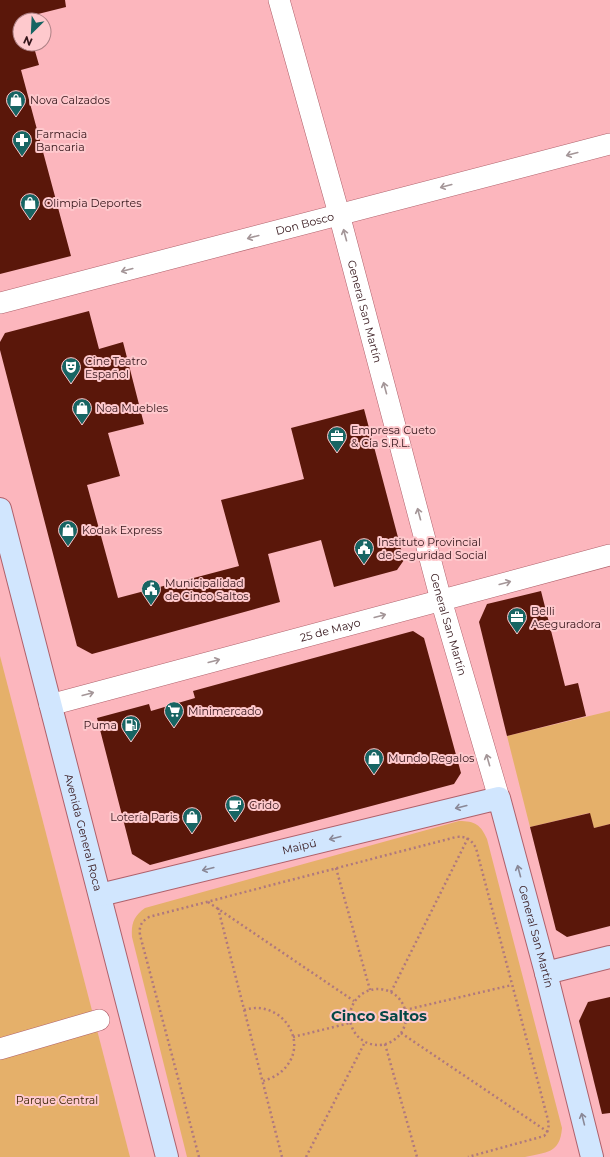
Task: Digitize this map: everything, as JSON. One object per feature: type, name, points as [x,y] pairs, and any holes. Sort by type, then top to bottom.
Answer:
[{"type":"main road","name":"Avenida General Roca","points":[[0,509],[167,1157]]},
{"type":"main road","name":"Maipú","points":[[100,895],[499,798]]},
{"type":"main road","name":"General San Martín","points":[[499,798],[546,973],[592,1157]]},
{"type":"main road","points":[[546,973],[610,957]]},
{"type":"street","name":"General San Martín","points":[[279,0],[339,214],[442,600],[499,798]]},
{"type":"street","name":"Don Bosco","points":[[0,303],[610,144]]},
{"type":"street","name":"25 de Mayo","points":[[50,705],[610,555]]},
{"type":"street","points":[[0,1049],[99,1020]]},
{"type":"path","points":[[199,1157],[139,930],[140,925],[144,920],[149,917],[462,836],[473,842],[476,848],[549,1126],[548,1132],[544,1136],[468,1157]]},
{"type":"path","points":[[391,992],[468,838]]},
{"type":"path","points":[[336,868],[370,990]]},
{"type":"path","points":[[208,902],[354,1001]]},
{"type":"path","points":[[218,908],[282,1157]]},
{"type":"path","points":[[405,1010],[512,985]]},
{"type":"path","points":[[378,988],[391,992],[403,1003],[406,1018],[405,1026],[395,1040],[385,1044],[379,1045],[365,1042],[354,1032],[350,1023],[349,1016],[354,1001],[359,996],[370,990],[378,988]]},
{"type":"path","points":[[244,1010],[250,1008],[262,1008],[272,1011],[288,1024],[293,1037],[293,1055],[288,1064],[282,1072],[263,1081]]},
{"type":"path","points":[[293,1037],[350,1023]]},
{"type":"path","points":[[401,1033],[548,1132]]},
{"type":"path","points":[[306,1157],[365,1042]]},
{"type":"path","points":[[385,1044],[417,1157]]},
{"type":"green space","name":"Parque Central","points":[[0,656],[130,1157],[0,1157]]},
{"type":"green space","points":[[610,711],[610,824],[594,828],[589,813],[530,827],[507,736]]},
{"type":"green space","points":[[459,821],[477,825],[480,827],[487,839],[562,1128],[561,1137],[555,1147],[545,1152],[525,1157],[187,1157],[132,937],[134,920],[138,914],[145,908]]},
{"type":"building","points":[[0,0],[65,0],[66,7],[46,12],[12,12],[12,52],[35,52],[39,65],[21,70],[71,256],[0,274]]},
{"type":"building","points":[[89,311],[99,349],[123,342],[144,424],[108,433],[120,476],[87,485],[118,598],[239,566],[221,500],[304,479],[291,428],[364,409],[404,560],[397,570],[334,587],[321,540],[268,554],[280,602],[92,654],[77,646],[0,350],[0,342],[5,333]]},
{"type":"building","points":[[541,591],[565,686],[578,683],[586,716],[507,736],[479,622],[487,604]]},
{"type":"building","points":[[413,631],[424,638],[461,773],[454,784],[150,865],[132,854],[97,718],[149,704],[151,711],[195,698],[193,691]]},
{"type":"building","points":[[590,813],[594,828],[610,824],[610,926],[567,937],[556,930],[530,827]]},
{"type":"building","points":[[610,997],[610,1113],[602,1114],[579,1021],[588,1002]]},
{"type":"place","name":"Nova Calzados","points":[[16,117]]},
{"type":"place","name":"Farmacia Bancaria","points":[[22,157]]},
{"type":"place","name":"Olimpia Deportes","points":[[30,220]]},
{"type":"place","name":"Cine Teatro Español","points":[[71,384]]},
{"type":"place","name":"Noa Muebles","points":[[82,425]]},
{"type":"place","name":"Empresa Cueto & Cia S.R.L.","points":[[337,453]]},
{"type":"place","name":"Kodak Express","points":[[68,547]]},
{"type":"place","name":"Instituto Provincial de Seguridad Social","points":[[364,565]]},
{"type":"place","name":"Municipalidad de Cinco Saltos","points":[[151,606]]},
{"type":"place","name":"Belli Aseguradora","points":[[517,634]]},
{"type":"place","name":"Minimercado","points":[[174,728]]},
{"type":"place","name":"Puma","points":[[131,742]]},
{"type":"place","name":"Mundo Regalos","points":[[374,775]]},
{"type":"place","name":"Grido","points":[[235,822]]},
{"type":"place","name":"Lotería Paris","points":[[192,834]]},
{"type":"district","name":"Cinco Saltos","points":[[379,1016]]}]
